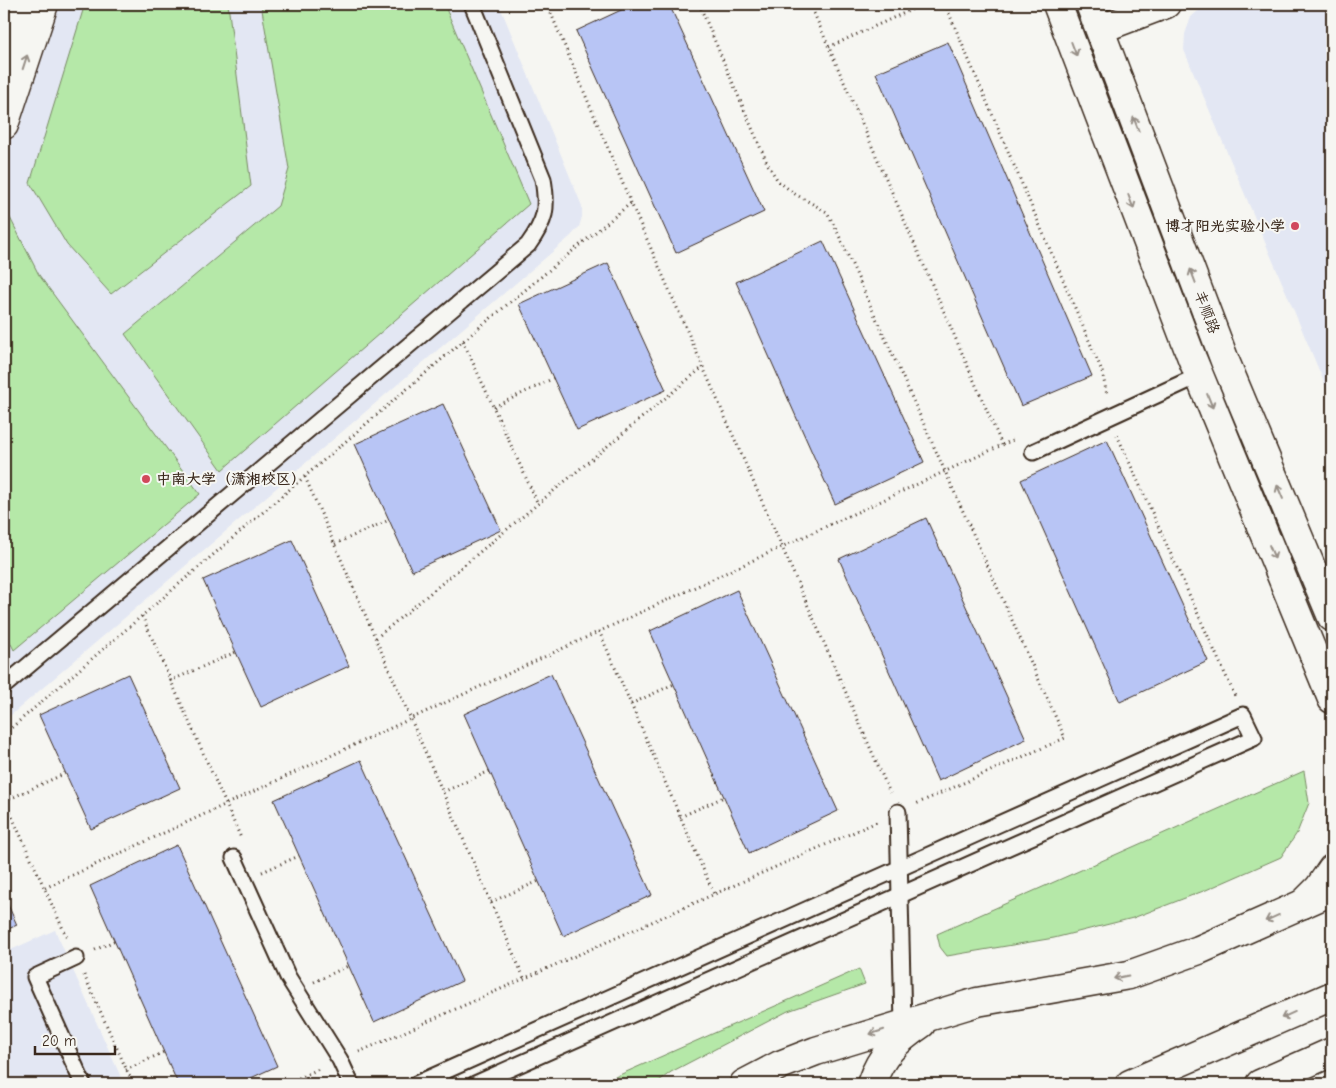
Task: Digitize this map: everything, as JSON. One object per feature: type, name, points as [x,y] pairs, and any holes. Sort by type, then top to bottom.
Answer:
[{"type":"main road","points":[[4,62],[22,4]]},
{"type":"main road","points":[[4,125],[44,4]]},
{"type":"main road","points":[[1057,4],[1136,214],[1332,699]]},
{"type":"main road","name":"丰顺路","points":[[1090,4],[1225,361],[1332,618]]},
{"type":"main road","points":[[1100,29],[1166,4]]},
{"type":"main road","points":[[1303,904],[1319,888],[1332,869]]},
{"type":"main road","points":[[749,1084],[780,1065],[816,1051],[977,1002],[1129,975],[1199,950],[1332,891]]},
{"type":"main road","points":[[1130,1084],[1332,996]]},
{"type":"main road","points":[[871,1084],[878,1065],[895,1044],[920,1025],[945,1012]]},
{"type":"main road","points":[[1260,1084],[1332,1052]]},
{"type":"lane","points":[[4,686],[528,245],[539,230],[546,214],[543,179],[472,4]]},
{"type":"lane","points":[[1032,452],[1200,375]]},
{"type":"lane","points":[[416,1084],[1244,715],[1254,738],[475,1084]]},
{"type":"lane","points":[[898,812],[903,1024]]},
{"type":"lane","points":[[234,858],[288,977],[340,1060],[351,1084]]},
{"type":"lane","points":[[76,958],[35,977],[83,1084]]},
{"type":"path","points":[[547,4],[631,203],[898,812]]},
{"type":"path","points":[[285,1084],[1065,738],[836,229],[827,212],[795,194],[778,181],[767,163],[699,4]]},
{"type":"path","points":[[810,4],[1002,445]]},
{"type":"path","points":[[829,47],[924,4]]},
{"type":"path","points":[[945,4],[1102,371],[1108,397]]},
{"type":"path","points":[[4,734],[463,342],[631,203]]},
{"type":"path","points":[[463,342],[538,504]]},
{"type":"path","points":[[376,638],[703,367]]},
{"type":"path","points":[[494,407],[554,378]]},
{"type":"path","points":[[1099,401],[1116,393]]},
{"type":"path","points":[[1112,415],[1117,435],[1244,715]]},
{"type":"path","points":[[45,888],[1020,437]]},
{"type":"path","points":[[305,477],[524,978]]},
{"type":"path","points":[[335,544],[389,520]]},
{"type":"path","points":[[599,631],[714,894]]},
{"type":"path","points":[[170,681],[236,652]]},
{"type":"path","points":[[631,704],[674,684]]},
{"type":"path","points":[[443,792],[490,771]]},
{"type":"path","points":[[5,801],[66,773]]},
{"type":"path","points":[[680,817],[724,797]]},
{"type":"path","points":[[257,874],[299,856]]},
{"type":"path","points":[[491,902],[539,881]]},
{"type":"path","points":[[307,985],[348,966]]},
{"type":"path","points":[[126,1070],[164,1052]]},
{"type":"shaded area","name":"中南大学（潇湘校区）","points":[[4,4],[499,4],[582,206],[582,217],[579,227],[571,236],[4,721]]},
{"type":"shaded area","name":"博才阳光实验小学","points":[[1206,4],[1332,4],[1332,401],[1184,50],[1185,34],[1191,17]]},
{"type":"shaded area","points":[[55,930],[124,1084],[4,1084],[4,953]]},
{"type":"green space","points":[[134,4],[228,4],[251,186],[111,294],[67,245],[30,183],[84,7]]},
{"type":"green space","points":[[261,4],[444,4],[529,204],[222,470],[125,334],[278,206],[289,169]]},
{"type":"green space","points":[[4,206],[39,275],[200,494],[14,650],[4,630]]},
{"type":"green space","points":[[1304,771],[1309,803],[1297,833],[1281,857],[1206,890],[1133,918],[1054,938],[947,956],[940,947],[937,934]]},
{"type":"green space","points":[[859,969],[865,984],[788,1011],[671,1072],[655,1084],[599,1084]]},
{"type":"building","points":[[634,4],[669,4],[764,212],[676,253],[576,31]]},
{"type":"building","points":[[948,42],[1092,376],[1021,406],[876,73]]},
{"type":"building","points":[[823,241],[924,462],[835,504],[736,282]]},
{"type":"building","points":[[608,263],[666,390],[577,430],[519,304]]},
{"type":"building","points":[[443,404],[501,530],[412,571],[355,444]]},
{"type":"building","points":[[1107,440],[1208,661],[1120,702],[1021,480]]},
{"type":"building","points":[[926,518],[1026,739],[938,781],[839,559]]},
{"type":"building","points":[[292,540],[349,666],[261,707],[203,580]]},
{"type":"building","points":[[737,590],[838,811],[749,853],[650,631]]},
{"type":"building","points":[[128,674],[180,788],[91,829],[39,715]]},
{"type":"building","points":[[551,674],[652,895],[563,936],[464,714]]},
{"type":"building","points":[[361,760],[462,981],[374,1022],[274,800]]},
{"type":"building","points":[[177,845],[277,1066],[238,1084],[178,1084],[90,886]]},
{"type":"building","points":[[4,896],[17,925],[4,931]]},
{"type":"place","name":"博才阳光实验小学","points":[[1295,226]]},
{"type":"place","name":"中南大学（潇湘校区）","points":[[146,479]]}]
